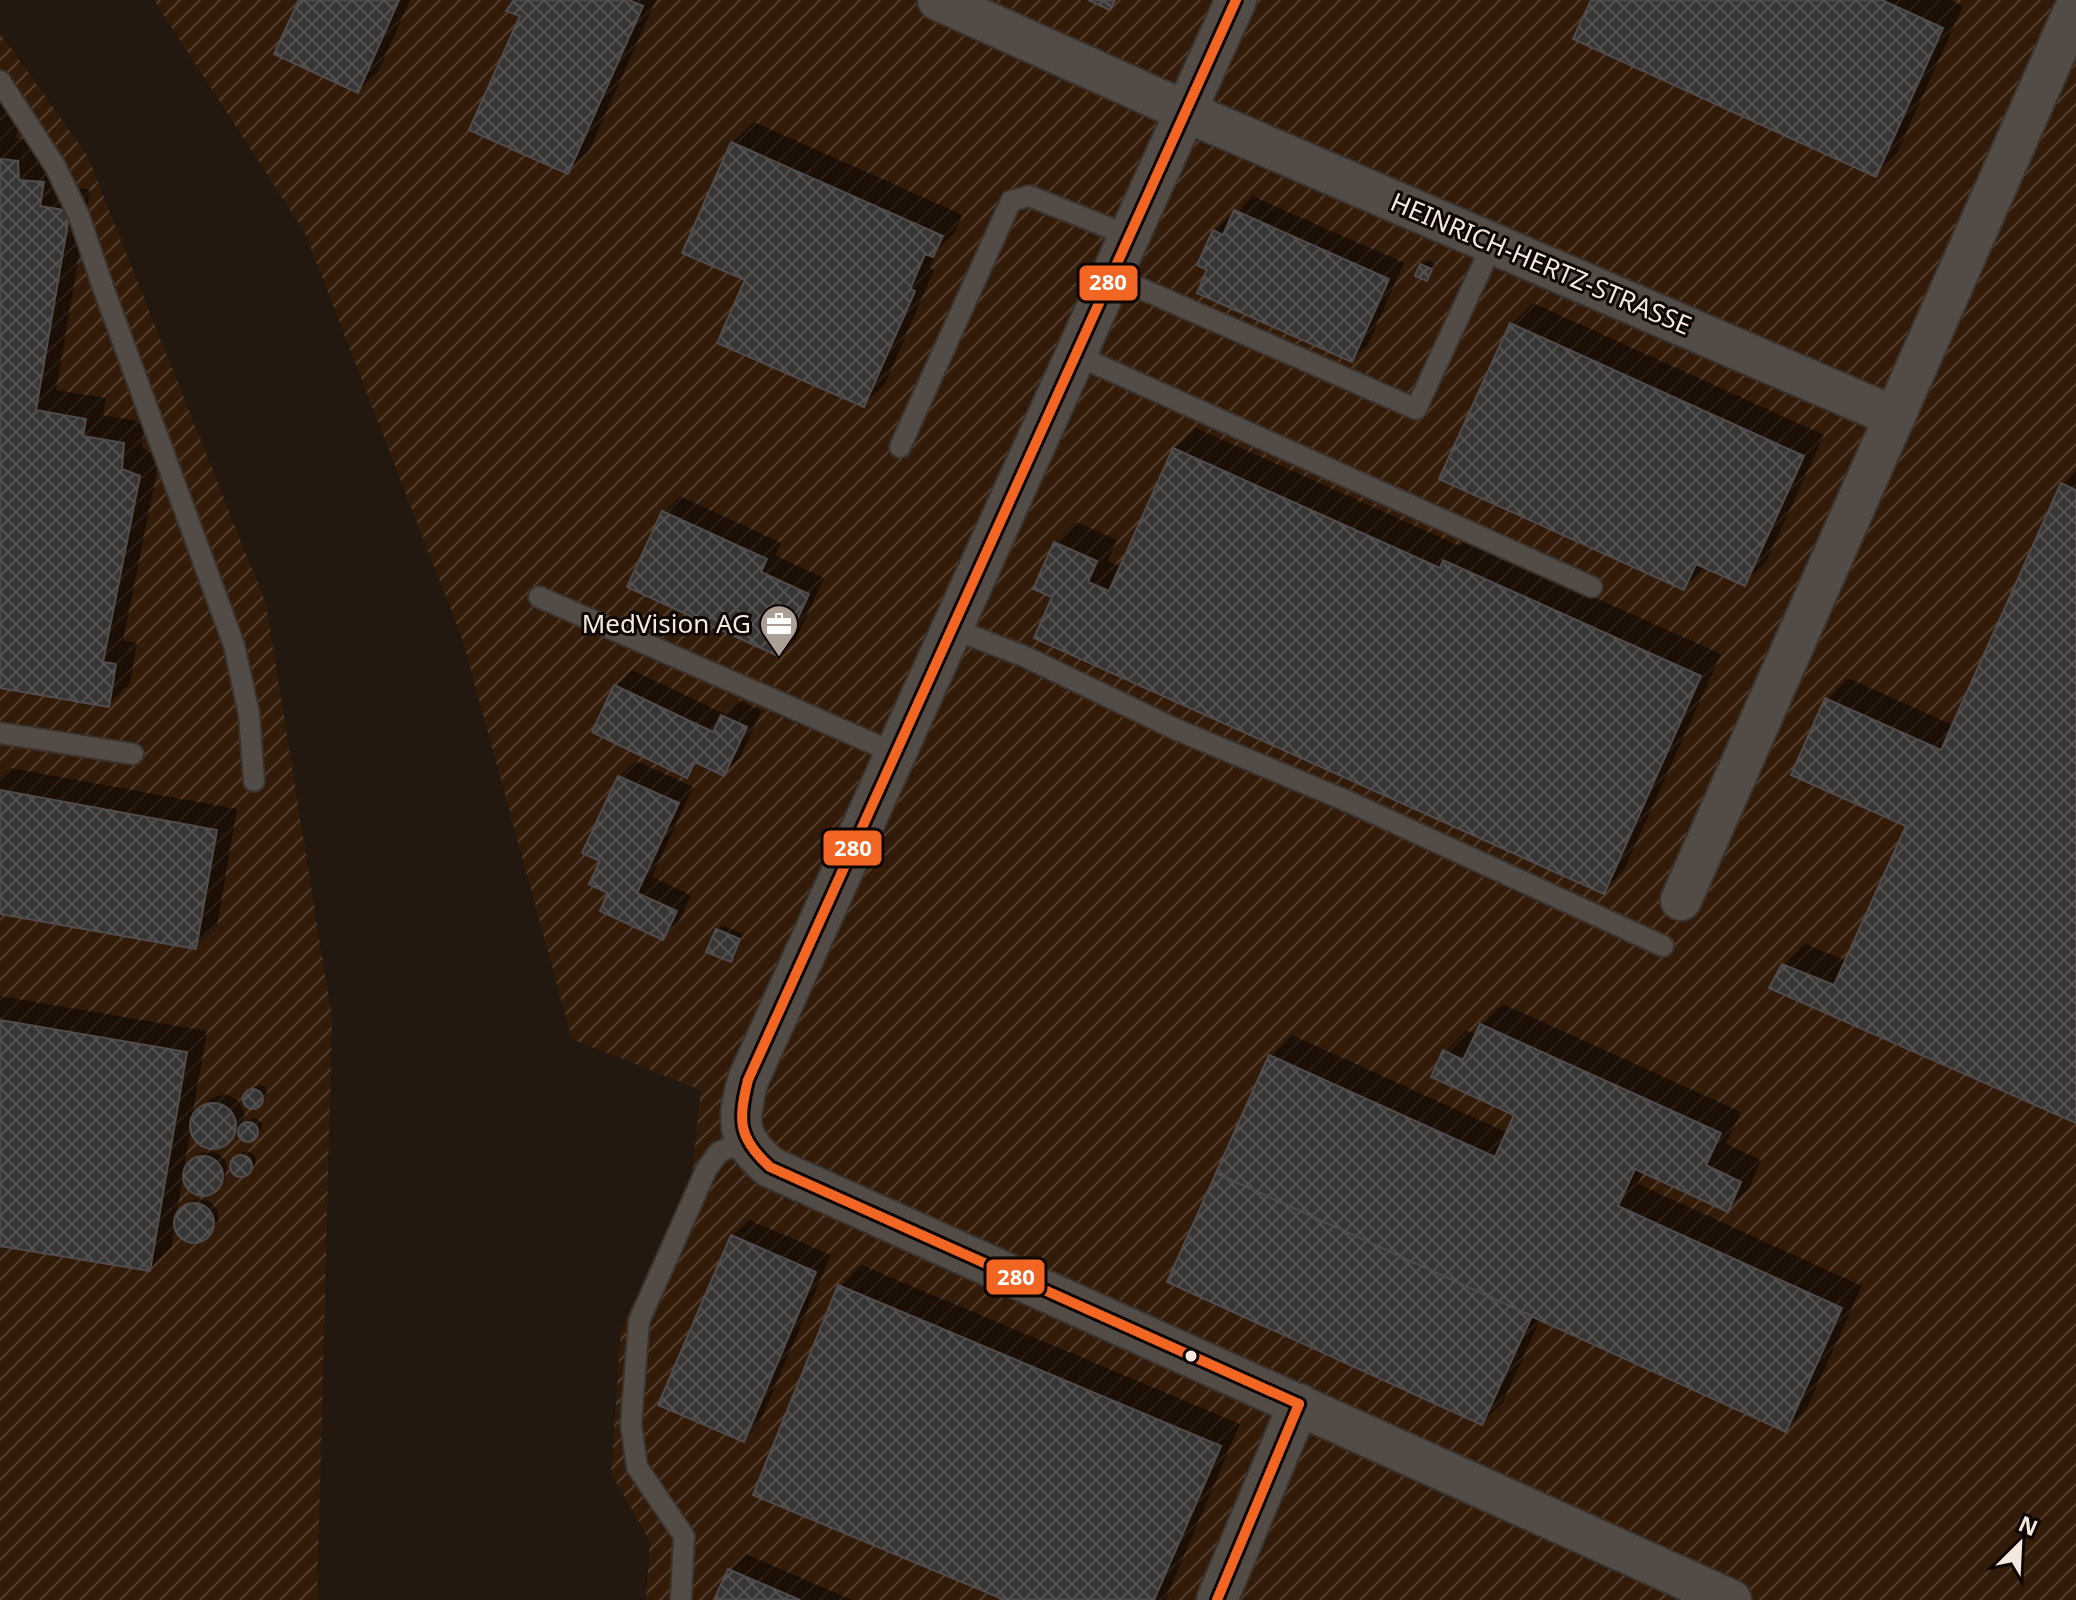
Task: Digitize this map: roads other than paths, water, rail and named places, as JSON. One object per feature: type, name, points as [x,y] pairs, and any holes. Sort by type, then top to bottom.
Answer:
[{"type":"street","name":"HEINRICH-HERTZ-STRASSE","points":[[938,0],[1187,112],[1895,417]]},
{"type":"street","points":[[1236,0],[748,1080],[741,1108],[744,1134],[751,1151],[770,1167],[1731,1600]]},
{"type":"street","points":[[1681,900],[2074,10]]},
{"type":"street","points":[[1217,1600],[1299,1404]]},
{"type":"lane","points":[[0,81],[55,166],[79,216],[234,645],[249,714],[254,781]]},
{"type":"lane","points":[[900,447],[1011,201],[1029,196],[1130,236]]},
{"type":"lane","points":[[1112,276],[1416,409],[1493,243]]},
{"type":"lane","points":[[1076,355],[1592,587]]},
{"type":"lane","points":[[539,597],[895,753]]},
{"type":"lane","points":[[951,628],[1026,657],[1175,729],[1347,801],[1663,946]]},
{"type":"lane","points":[[0,733],[133,754]]},
{"type":"lane","points":[[681,1600],[684,1536],[637,1467],[631,1424],[639,1321],[707,1168],[719,1152],[744,1134]]},
{"type":"place","name":"MedVision AG","points":[[779,658]]}]
